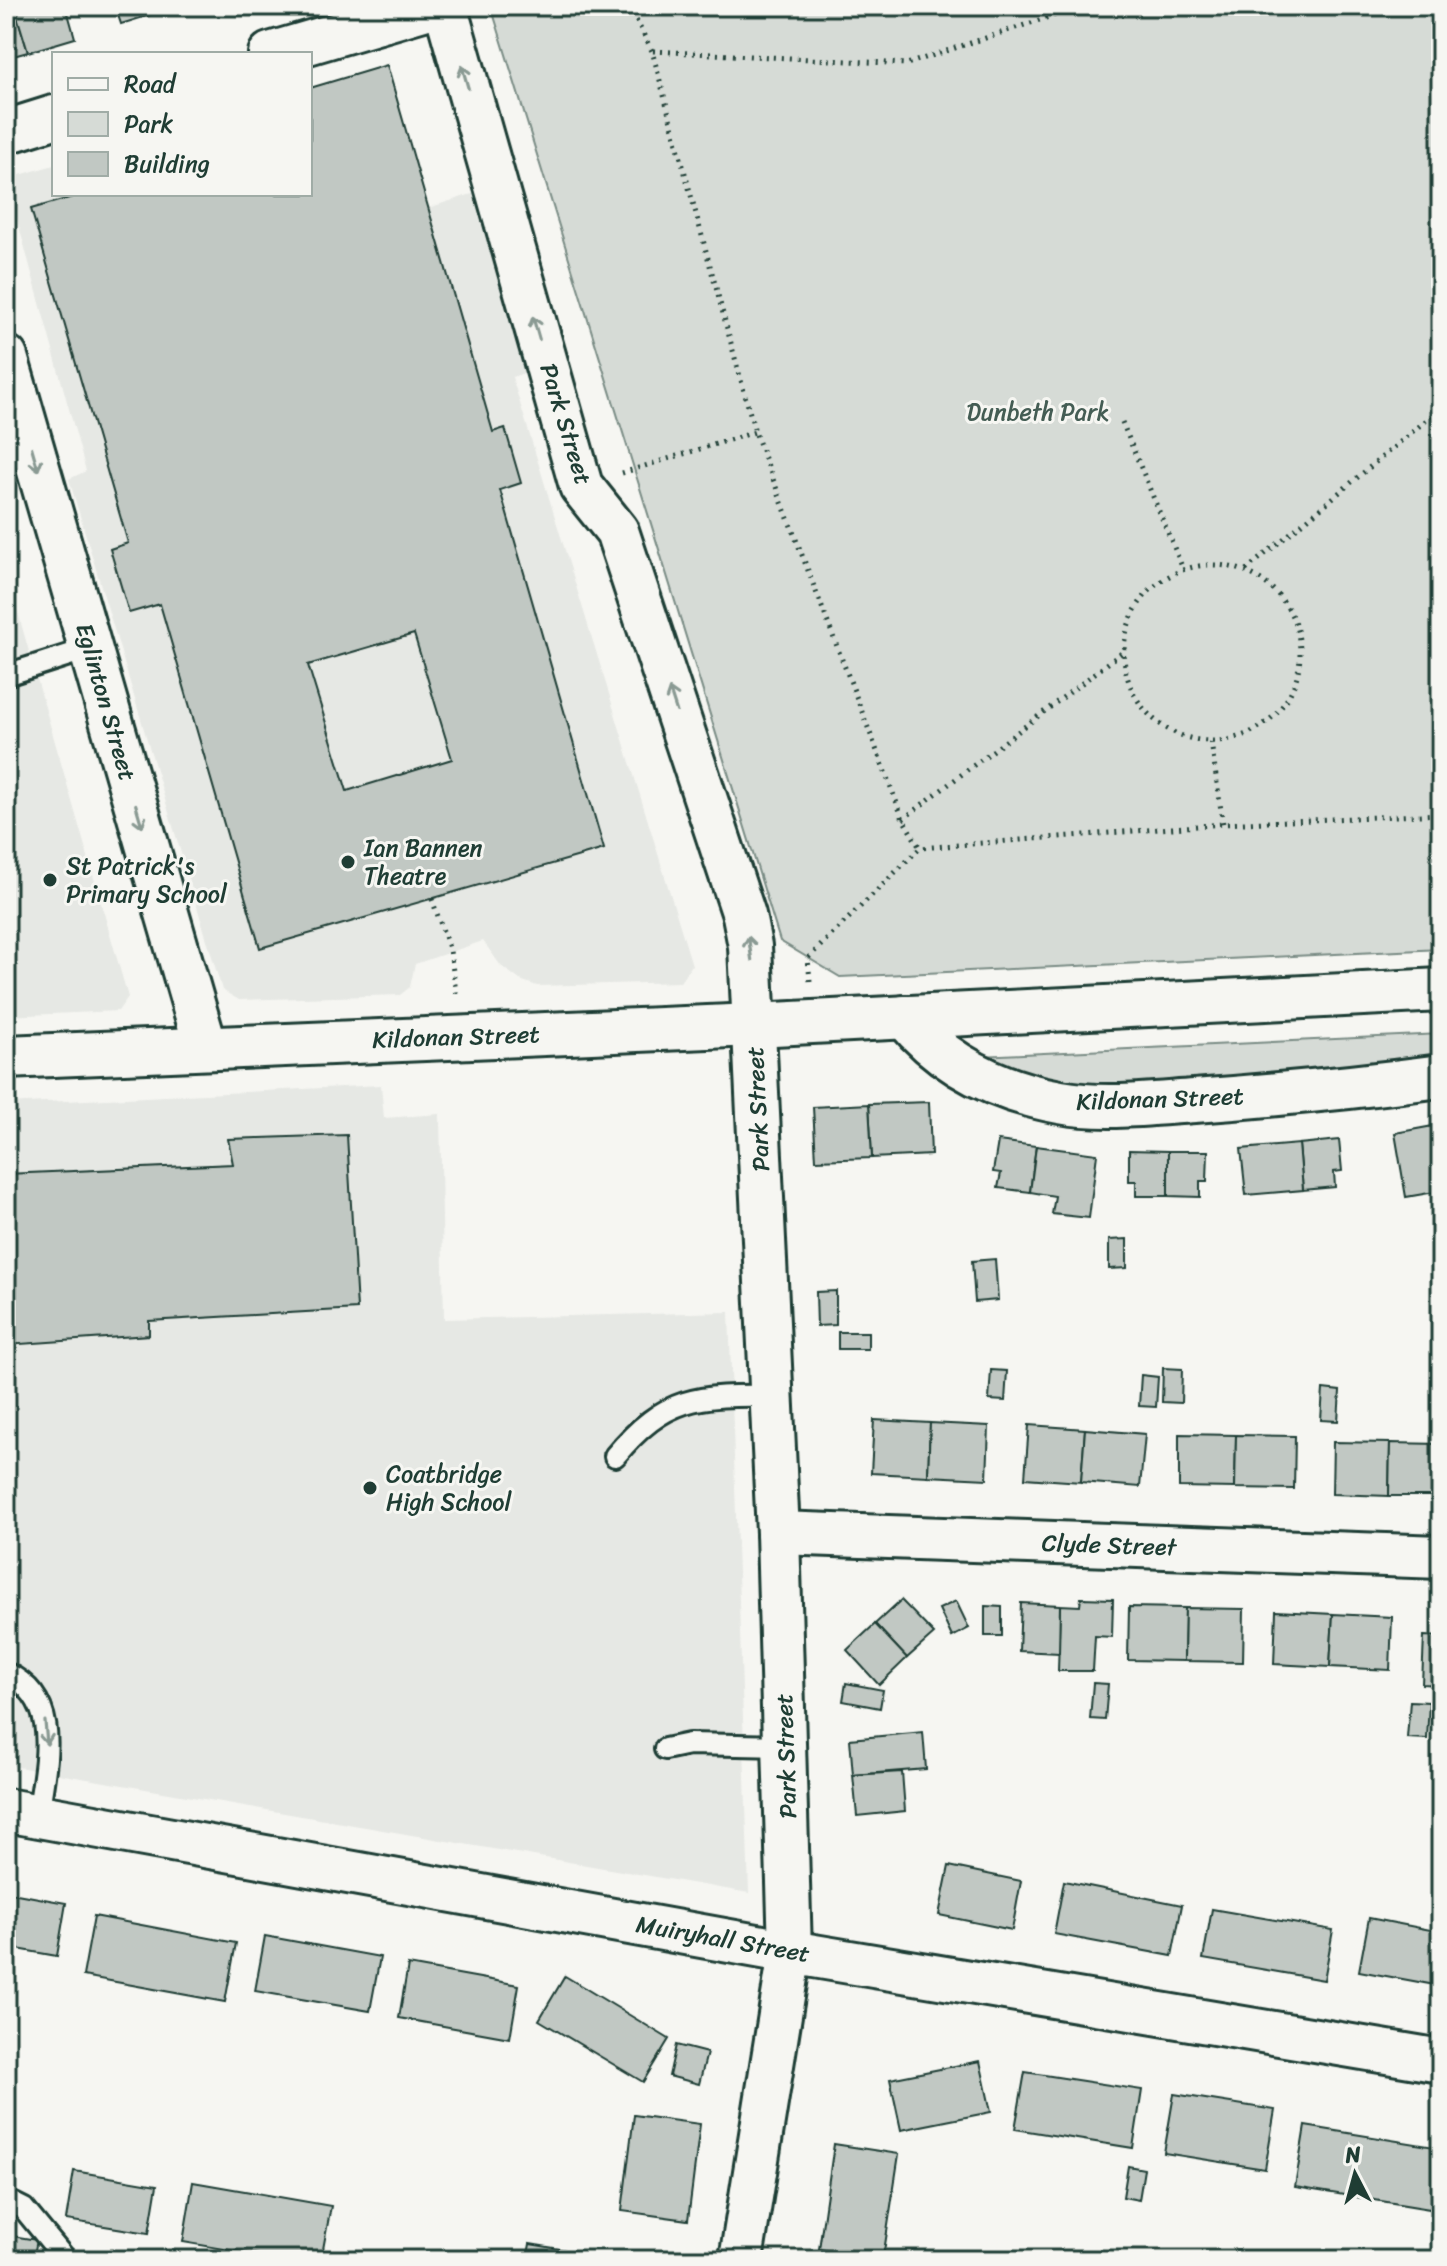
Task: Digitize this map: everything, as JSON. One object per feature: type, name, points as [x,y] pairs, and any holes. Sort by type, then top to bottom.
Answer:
[{"type":"street","points":[[277,52],[433,6]]},
{"type":"street","name":"Park Street","points":[[445,6],[581,486],[617,531],[744,915],[754,980],[786,1746],[790,1952],[741,2260]]},
{"type":"street","points":[[6,132],[52,118]]},
{"type":"street","name":"Eglinton Street","points":[[6,357],[206,1048]]},
{"type":"street","name":"Kildonan Street","points":[[6,1057],[754,1025],[1441,990]]},
{"type":"street","name":"Kildonan Street","points":[[905,1017],[927,1044],[963,1070],[1061,1103],[1197,1100],[1319,1092],[1441,1076]]},
{"type":"street","name":"Clyde Street","points":[[778,1533],[1441,1557]]},
{"type":"street","name":"Muiryhall Street","points":[[22,1813],[790,1952],[1441,2061]]},
{"type":"lane","points":[[6,675],[91,648]]},
{"type":"lane","points":[[615,1456],[658,1412],[708,1396],[771,1396]]},
{"type":"lane","points":[[6,1673],[29,1687],[44,1709],[48,1749],[22,1813]]},
{"type":"lane","points":[[665,1749],[689,1744],[786,1746]]},
{"type":"lane","points":[[6,2200],[24,2209],[66,2260]]},
{"type":"path","points":[[629,6],[652,51],[755,432],[903,819],[920,848]]},
{"type":"path","points":[[652,51],[907,64],[1082,6]]},
{"type":"path","points":[[1246,570],[1441,408]]},
{"type":"path","points":[[1122,422],[1183,569]]},
{"type":"path","points":[[581,486],[755,432]]},
{"type":"path","points":[[1225,565],[1246,570],[1272,587],[1291,611],[1301,640],[1300,671],[1289,699],[1268,722],[1241,737],[1211,742],[1181,736],[1154,721],[1134,697],[1124,667],[1125,636],[1136,607],[1156,584],[1183,569],[1225,565]]},
{"type":"path","points":[[903,819],[1125,651]]},
{"type":"path","points":[[1211,742],[1223,824]]},
{"type":"path","points":[[813,1022],[808,958],[920,848],[1223,824],[1441,814]]},
{"type":"path","points":[[432,899],[450,951]]},
{"type":"shaded area","points":[[387,65],[428,208],[475,193],[527,372],[512,377],[692,965],[680,982],[537,986],[520,980],[501,966],[483,941],[415,964],[410,987],[400,995],[239,1000],[222,990],[69,479],[86,471],[6,179],[52,166],[52,196],[312,196],[312,87]]},
{"type":"shaded area","name":"St Patrick's Primary School","points":[[6,571],[128,997],[118,1011],[6,1016]]},
{"type":"shaded area","name":"Coatbridge High School","points":[[381,1085],[384,1118],[440,1114],[444,1319],[729,1312],[749,1893],[6,1765],[6,1104]]},
{"type":"green space","name":"Dunbeth Park","points":[[491,6],[1441,6],[1441,949],[840,977],[780,941]]},
{"type":"green space","points":[[1441,1034],[1441,1065],[1065,1090],[980,1056]]},
{"type":"building","points":[[6,6],[14,6],[28,52],[6,58]]},
{"type":"building","points":[[14,6],[66,6],[75,38],[28,52]]},
{"type":"building","points":[[115,6],[172,6],[173,8],[121,24]]},
{"type":"building","points":[[387,65],[493,432],[505,428],[521,483],[500,490],[604,849],[260,948],[160,604],[129,613],[110,549],[128,543],[31,209],[76,196],[312,196],[312,87]],"holes":[[[414,634],[452,759],[347,791],[308,665]]]},
{"type":"building","points":[[929,1102],[931,1155],[872,1158],[869,1104]]},
{"type":"building","points":[[869,1104],[872,1158],[816,1160],[813,1107]]},
{"type":"building","points":[[1441,1125],[1441,1171],[1433,1126]]},
{"type":"building","points":[[1433,1126],[1441,1191],[1406,1197],[1395,1133]]},
{"type":"building","points":[[347,1135],[357,1309],[149,1321],[149,1335],[6,1345],[6,1174],[233,1164],[228,1139]]},
{"type":"building","points":[[1339,1140],[1342,1171],[1334,1172],[1335,1187],[1303,1190],[1299,1144]]},
{"type":"building","points":[[998,1141],[1036,1146],[1030,1192],[998,1188],[1001,1173],[993,1172]]},
{"type":"building","points":[[1299,1144],[1303,1190],[1246,1195],[1241,1149]]},
{"type":"building","points":[[1036,1146],[1097,1154],[1089,1218],[1052,1214],[1055,1196],[1030,1192]]},
{"type":"building","points":[[1129,1150],[1168,1151],[1168,1196],[1136,1196],[1136,1181],[1129,1181]]},
{"type":"building","points":[[1168,1151],[1208,1151],[1207,1181],[1200,1181],[1200,1197],[1168,1196]]},
{"type":"building","points":[[1127,1239],[1127,1268],[1109,1269],[1109,1240]]},
{"type":"building","points":[[995,1259],[998,1300],[975,1302],[972,1261]]},
{"type":"building","points":[[836,1291],[836,1325],[817,1326],[816,1292]]},
{"type":"building","points":[[838,1332],[868,1332],[868,1349],[838,1349]]},
{"type":"building","points":[[1163,1368],[1182,1369],[1181,1403],[1162,1402]]},
{"type":"building","points":[[991,1370],[1007,1371],[1005,1401],[989,1400]]},
{"type":"building","points":[[1141,1375],[1158,1377],[1156,1407],[1139,1406]]},
{"type":"building","points":[[1323,1389],[1340,1391],[1338,1421],[1321,1420]]},
{"type":"building","points":[[874,1420],[930,1423],[928,1476],[871,1473]]},
{"type":"building","points":[[930,1423],[989,1426],[987,1479],[928,1476]]},
{"type":"building","points":[[1029,1425],[1085,1429],[1081,1482],[1025,1478]]},
{"type":"building","points":[[1085,1429],[1145,1434],[1140,1487],[1081,1482]]},
{"type":"building","points":[[1179,1434],[1236,1435],[1235,1488],[1179,1487]]},
{"type":"building","points":[[1236,1435],[1295,1436],[1294,1489],[1235,1488]]},
{"type":"building","points":[[1333,1442],[1390,1443],[1389,1496],[1332,1494]]},
{"type":"building","points":[[1390,1443],[1441,1444],[1441,1496],[1389,1496]]},
{"type":"building","points":[[6,1467],[10,1556],[6,1557]]},
{"type":"building","points":[[1081,1598],[1113,1599],[1112,1637],[1095,1636],[1093,1671],[1058,1671],[1060,1605],[1080,1606]]},
{"type":"building","points":[[901,1600],[934,1634],[907,1658],[875,1624]]},
{"type":"building","points":[[956,1601],[969,1628],[952,1637],[939,1609]]},
{"type":"building","points":[[1021,1603],[1060,1605],[1059,1653],[1019,1651]]},
{"type":"building","points":[[985,1606],[1002,1607],[1002,1636],[985,1636]]},
{"type":"building","points":[[1129,1607],[1185,1608],[1184,1661],[1128,1660]]},
{"type":"building","points":[[1185,1608],[1244,1609],[1243,1662],[1184,1661]]},
{"type":"building","points":[[1276,1611],[1333,1614],[1330,1667],[1274,1664]]},
{"type":"building","points":[[1333,1614],[1392,1617],[1390,1670],[1330,1667]]},
{"type":"building","points":[[875,1624],[907,1658],[879,1685],[847,1650]]},
{"type":"building","points":[[1424,1636],[1441,1637],[1441,1685],[1422,1684]]},
{"type":"building","points":[[846,1683],[883,1690],[880,1708],[843,1701]]},
{"type":"building","points":[[1093,1683],[1108,1684],[1105,1720],[1090,1719]]},
{"type":"building","points":[[1410,1701],[1429,1702],[1427,1739],[1407,1738]]},
{"type":"building","points":[[923,1732],[926,1769],[853,1775],[850,1739]]},
{"type":"building","points":[[902,1772],[905,1811],[857,1816],[853,1775]]},
{"type":"building","points":[[949,1866],[1021,1881],[1012,1930],[939,1915]]},
{"type":"building","points":[[1064,1881],[1182,1905],[1172,1956],[1054,1934]]},
{"type":"building","points":[[6,1892],[66,1903],[57,1956],[6,1947]]},
{"type":"building","points":[[1212,1909],[1333,1930],[1324,1980],[1203,1959]]},
{"type":"building","points":[[94,1916],[236,1943],[225,2002],[83,1976]]},
{"type":"building","points":[[1369,1918],[1441,1932],[1435,1985],[1359,1971]]},
{"type":"building","points":[[265,1936],[380,1957],[370,2011],[255,1991]]},
{"type":"building","points":[[408,1965],[519,1985],[510,2038],[399,2018]]},
{"type":"building","points":[[565,1976],[669,2039],[643,2082],[539,2020]]},
{"type":"building","points":[[676,2045],[707,2053],[699,2084],[669,2076]]},
{"type":"building","points":[[980,2061],[991,2112],[901,2130],[890,2079]]},
{"type":"building","points":[[1025,2072],[1142,2090],[1133,2148],[1015,2129]]},
{"type":"building","points":[[1174,2094],[1275,2110],[1265,2169],[1164,2153]]},
{"type":"building","points":[[634,2115],[700,2124],[688,2220],[622,2211]]},
{"type":"building","points":[[1305,2126],[1441,2148],[1436,2210],[1295,2187]]},
{"type":"building","points":[[834,2144],[899,2154],[883,2258],[819,2249]]},
{"type":"building","points":[[1128,2166],[1144,2169],[1139,2200],[1123,2197]]},
{"type":"building","points":[[74,2171],[157,2185],[149,2233],[66,2220]]},
{"type":"building","points":[[193,2182],[331,2206],[321,2260],[288,2260],[183,2242]]},
{"type":"building","points":[[6,2235],[37,2240],[33,2260],[6,2260]]},
{"type":"building","points":[[530,2244],[626,2260],[527,2260]]},
{"type":"place","name":"Ian Bannen Theatre","points":[[348,862]]},
{"type":"place","name":"St Patrick's Primary School","points":[[50,880]]},
{"type":"place","name":"Coatbridge High School","points":[[370,1488]]}]
